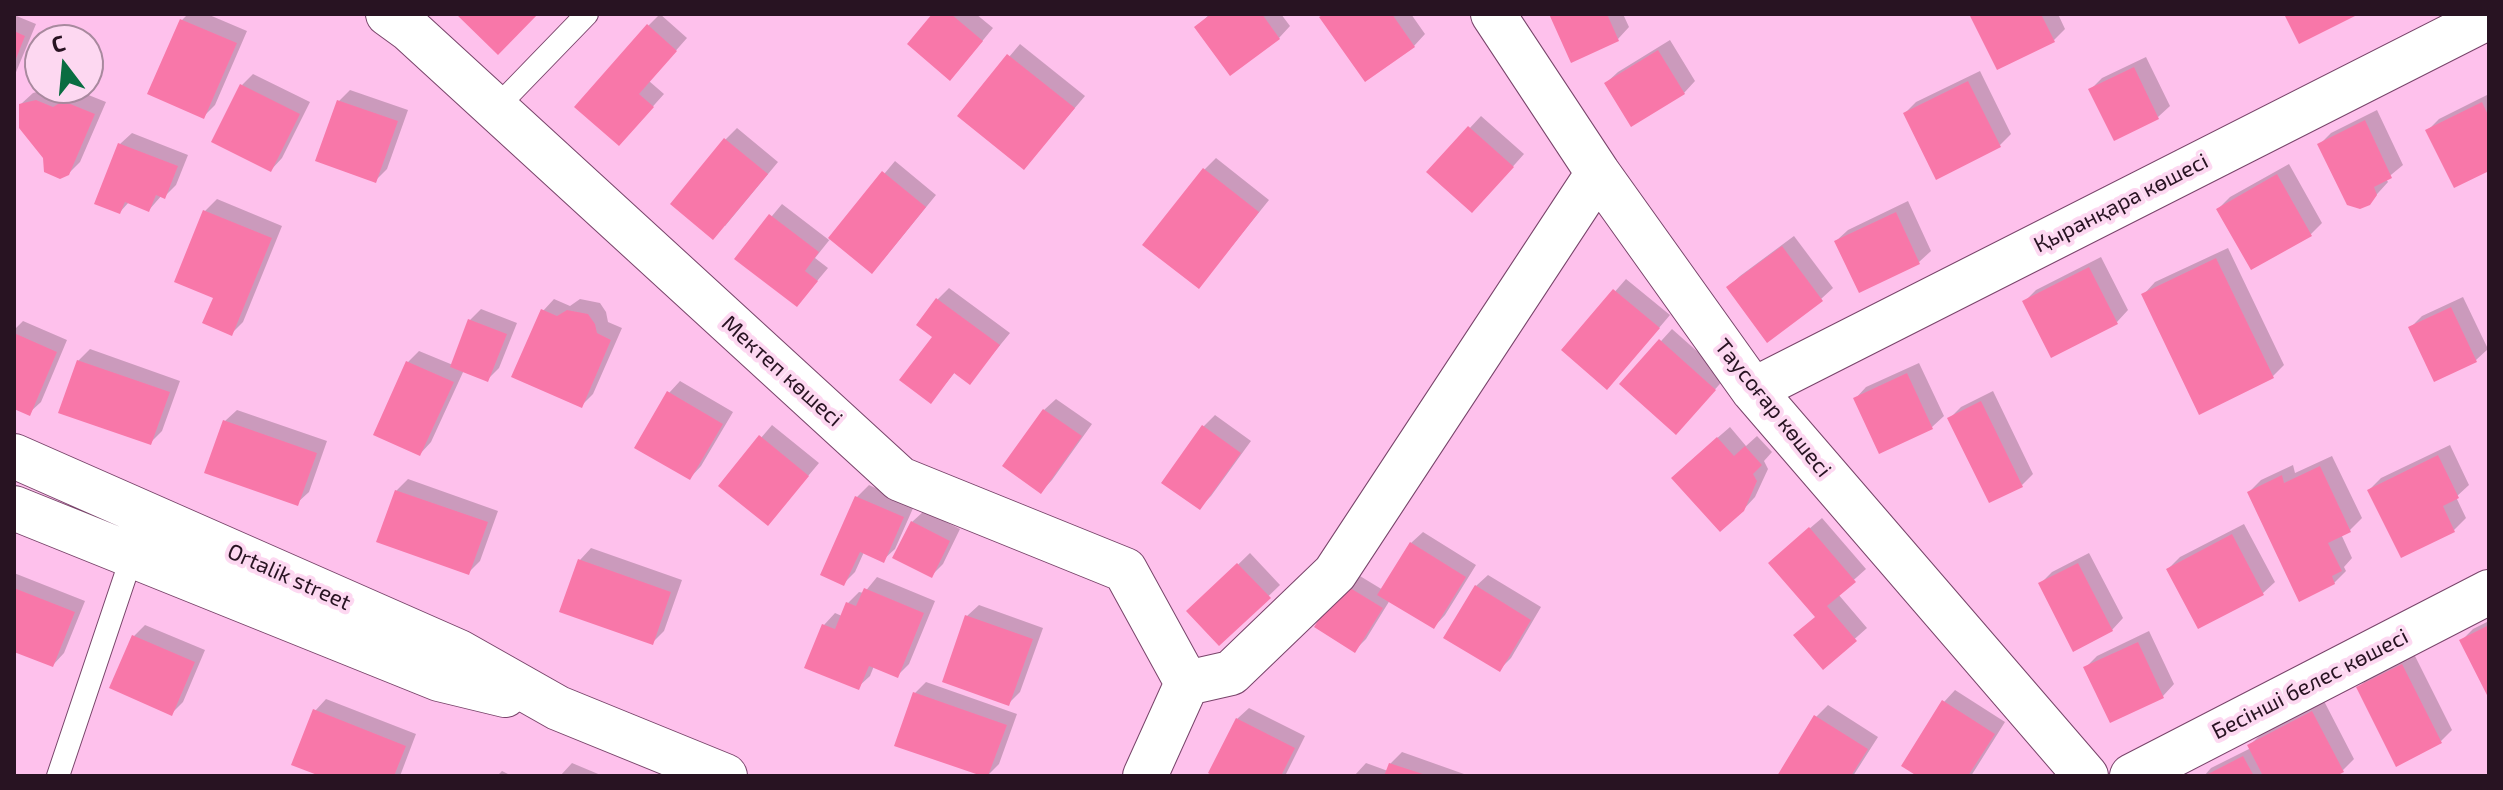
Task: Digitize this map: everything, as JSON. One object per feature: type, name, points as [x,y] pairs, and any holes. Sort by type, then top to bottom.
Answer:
[{"type":"street","name":"Мектеп көшесі","points":[[388,14],[410,30],[900,479],[1125,570],[1187,683]]},
{"type":"street","name":"Тауcоғар көшесі","points":[[1493,14],[1598,173],[1753,390],[2086,776]]},
{"type":"street","name":"Қыранқара көшесі","points":[[1753,390],[2489,17]]},
{"type":"street","points":[[1145,776],[1187,683],[1231,673],[1335,573],[1598,173]]},
{"type":"street","name":"Ortalik street","points":[[14,456],[459,652],[558,708],[725,776]]},
{"type":"street","name":"Ortalik street","points":[[14,508],[439,679],[558,708]]},
{"type":"street","name":"Бесінші белес көшесі","points":[[2132,776],[2489,592]]},
{"type":"lane","points":[[495,109],[587,14]]},
{"type":"lane","points":[[58,776],[132,556]]},
{"type":"building","points":[[456,14],[538,14],[498,55]]},
{"type":"building","points":[[932,14],[951,14],[983,41],[950,81],[907,44]]},
{"type":"building","points":[[1211,14],[1262,14],[1280,39],[1230,76],[1194,27]]},
{"type":"building","points":[[1324,14],[1392,14],[1415,47],[1365,82],[1319,17]]},
{"type":"building","points":[[1549,14],[1607,14],[1619,41],[1571,63]]},
{"type":"building","points":[[1969,14],[2041,14],[2055,42],[1997,70]]},
{"type":"building","points":[[2284,14],[2354,14],[2355,16],[2299,44]]},
{"type":"building","points":[[180,19],[237,43],[204,119],[147,94]]},
{"type":"building","points":[[647,24],[677,51],[639,94],[654,107],[619,146],[574,107]]},
{"type":"building","points":[[14,31],[24,39],[14,64]]},
{"type":"building","points":[[1658,50],[1685,94],[1631,127],[1604,83]]},
{"type":"building","points":[[1007,54],[1075,108],[1024,170],[957,116]]},
{"type":"building","points":[[2134,67],[2159,119],[2114,141],[2088,89]]},
{"type":"building","points":[[1968,81],[2001,147],[1936,180],[1903,113]]},
{"type":"building","points":[[240,84],[300,114],[271,172],[211,142]]},
{"type":"building","points":[[337,100],[398,121],[376,183],[315,161]]},
{"type":"building","points":[[2482,102],[2489,117],[2489,171],[2454,188],[2425,130]]},
{"type":"building","points":[[19,104],[53,107],[70,104],[95,114],[69,175],[60,179],[44,172],[43,158],[19,128]]},
{"type":"building","points":[[2365,120],[2392,178],[2374,187],[2377,195],[2370,205],[2360,209],[2347,205],[2317,144]]},
{"type":"building","points":[[1468,126],[1514,167],[1472,213],[1426,172]]},
{"type":"building","points":[[724,138],[768,174],[713,240],[670,204]]},
{"type":"building","points":[[118,143],[178,166],[165,199],[156,195],[149,212],[125,202],[120,214],[94,204]]},
{"type":"building","points":[[1203,168],[1259,212],[1199,289],[1142,245]]},
{"type":"building","points":[[882,171],[926,207],[872,274],[828,238]]},
{"type":"building","points":[[2277,174],[2312,236],[2251,270],[2216,209]]},
{"type":"building","points":[[203,210],[272,238],[232,336],[202,323],[213,298],[174,282]]},
{"type":"building","points":[[1896,212],[1920,264],[1859,293],[1834,241]]},
{"type":"building","points":[[769,214],[819,252],[805,271],[818,281],[797,307],[734,259]]},
{"type":"building","points":[[1782,246],[1823,301],[1767,343],[1726,287]]},
{"type":"building","points":[[2216,258],[2274,378],[2199,415],[2141,294]]},
{"type":"building","points":[[2089,267],[2118,324],[2051,358],[2022,301]]},
{"type":"building","points":[[1613,289],[1660,328],[1607,390],[1561,350]]},
{"type":"building","points":[[936,298],[1000,345],[970,385],[954,373],[931,404],[899,380],[932,337],[916,325]]},
{"type":"building","points":[[2451,307],[2477,362],[2434,382],[2408,327]]},
{"type":"building","points":[[541,309],[557,316],[567,310],[588,314],[597,333],[611,340],[582,408],[511,377]]},
{"type":"building","points":[[468,319],[507,334],[488,382],[450,367]]},
{"type":"building","points":[[14,333],[57,352],[30,416],[14,409]]},
{"type":"building","points":[[1659,339],[1716,390],[1676,435],[1619,384]]},
{"type":"building","points":[[77,360],[170,392],[151,445],[58,413]]},
{"type":"building","points":[[406,361],[454,382],[420,456],[373,435]]},
{"type":"building","points":[[1907,373],[1933,429],[1879,454],[1853,398]]},
{"type":"building","points":[[667,391],[723,424],[690,480],[634,448]]},
{"type":"building","points":[[1981,401],[2023,487],[1989,503],[1947,418]]},
{"type":"building","points":[[1043,409],[1082,436],[1041,494],[1002,466]]},
{"type":"building","points":[[223,420],[317,453],[298,506],[204,473]]},
{"type":"building","points":[[1202,425],[1241,453],[1200,510],[1161,483]]},
{"type":"building","points":[[759,435],[809,476],[768,526],[718,486]]},
{"type":"building","points":[[1717,437],[1734,456],[1745,446],[1762,465],[1753,474],[1757,481],[1744,511],[1720,532],[1671,478]]},
{"type":"building","points":[[2438,455],[2459,498],[2443,506],[2455,532],[2401,558],[2367,490]]},
{"type":"building","points":[[2320,466],[2351,532],[2328,543],[2342,571],[2332,576],[2335,584],[2299,602],[2247,492],[2282,475],[2284,483]]},
{"type":"building","points":[[395,490],[488,522],[469,575],[376,542]]},
{"type":"building","points":[[855,496],[904,517],[884,563],[860,552],[844,586],[820,575]]},
{"type":"building","points":[[911,521],[950,541],[932,578],[892,558]]},
{"type":"building","points":[[1809,527],[1856,582],[1827,606],[1857,641],[1823,670],[1793,635],[1815,617],[1768,563]]},
{"type":"building","points":[[2232,534],[2264,595],[2198,629],[2166,569]]},
{"type":"building","points":[[1410,542],[1466,577],[1434,629],[1377,595]]},
{"type":"building","points":[[578,559],[671,592],[653,645],[559,612]]},
{"type":"building","points":[[1237,563],[1271,598],[1219,646],[1186,611]]},
{"type":"building","points":[[2078,563],[2113,631],[2073,652],[2038,583]]},
{"type":"building","points":[[1342,583],[1383,608],[1355,653],[1314,627]]},
{"type":"building","points":[[1475,585],[1531,620],[1500,672],[1443,638]]},
{"type":"building","points":[[14,588],[75,612],[53,667],[14,652]]},
{"type":"building","points":[[864,588],[924,613],[898,678],[869,666],[859,690],[804,668],[822,624],[835,629],[846,602],[856,606]]},
{"type":"building","points":[[965,615],[1033,639],[1009,706],[942,682]]},
{"type":"building","points":[[2489,625],[2489,699],[2459,640]]},
{"type":"building","points":[[132,635],[195,662],[172,716],[109,688]]},
{"type":"building","points":[[2138,642],[2164,698],[2110,723],[2083,667]]},
{"type":"building","points":[[2402,664],[2442,743],[2396,767],[2356,687]]},
{"type":"building","points":[[913,692],[1007,725],[988,776],[894,746]]},
{"type":"building","points":[[1942,700],[1995,734],[1968,776],[1917,776],[1901,766]]},
{"type":"building","points":[[313,709],[406,746],[394,776],[320,776],[291,765]]},
{"type":"building","points":[[2312,711],[2344,772],[2336,776],[2263,776],[2247,745]]},
{"type":"building","points":[[1814,715],[1868,749],[1851,776],[1777,776]]},
{"type":"building","points":[[1236,718],[1295,748],[1281,776],[1214,776],[1208,773]]},
{"type":"building","points":[[2243,756],[2254,776],[2204,776]]},
{"type":"building","points":[[1389,763],[1426,775],[1426,776],[1384,776]]}]
